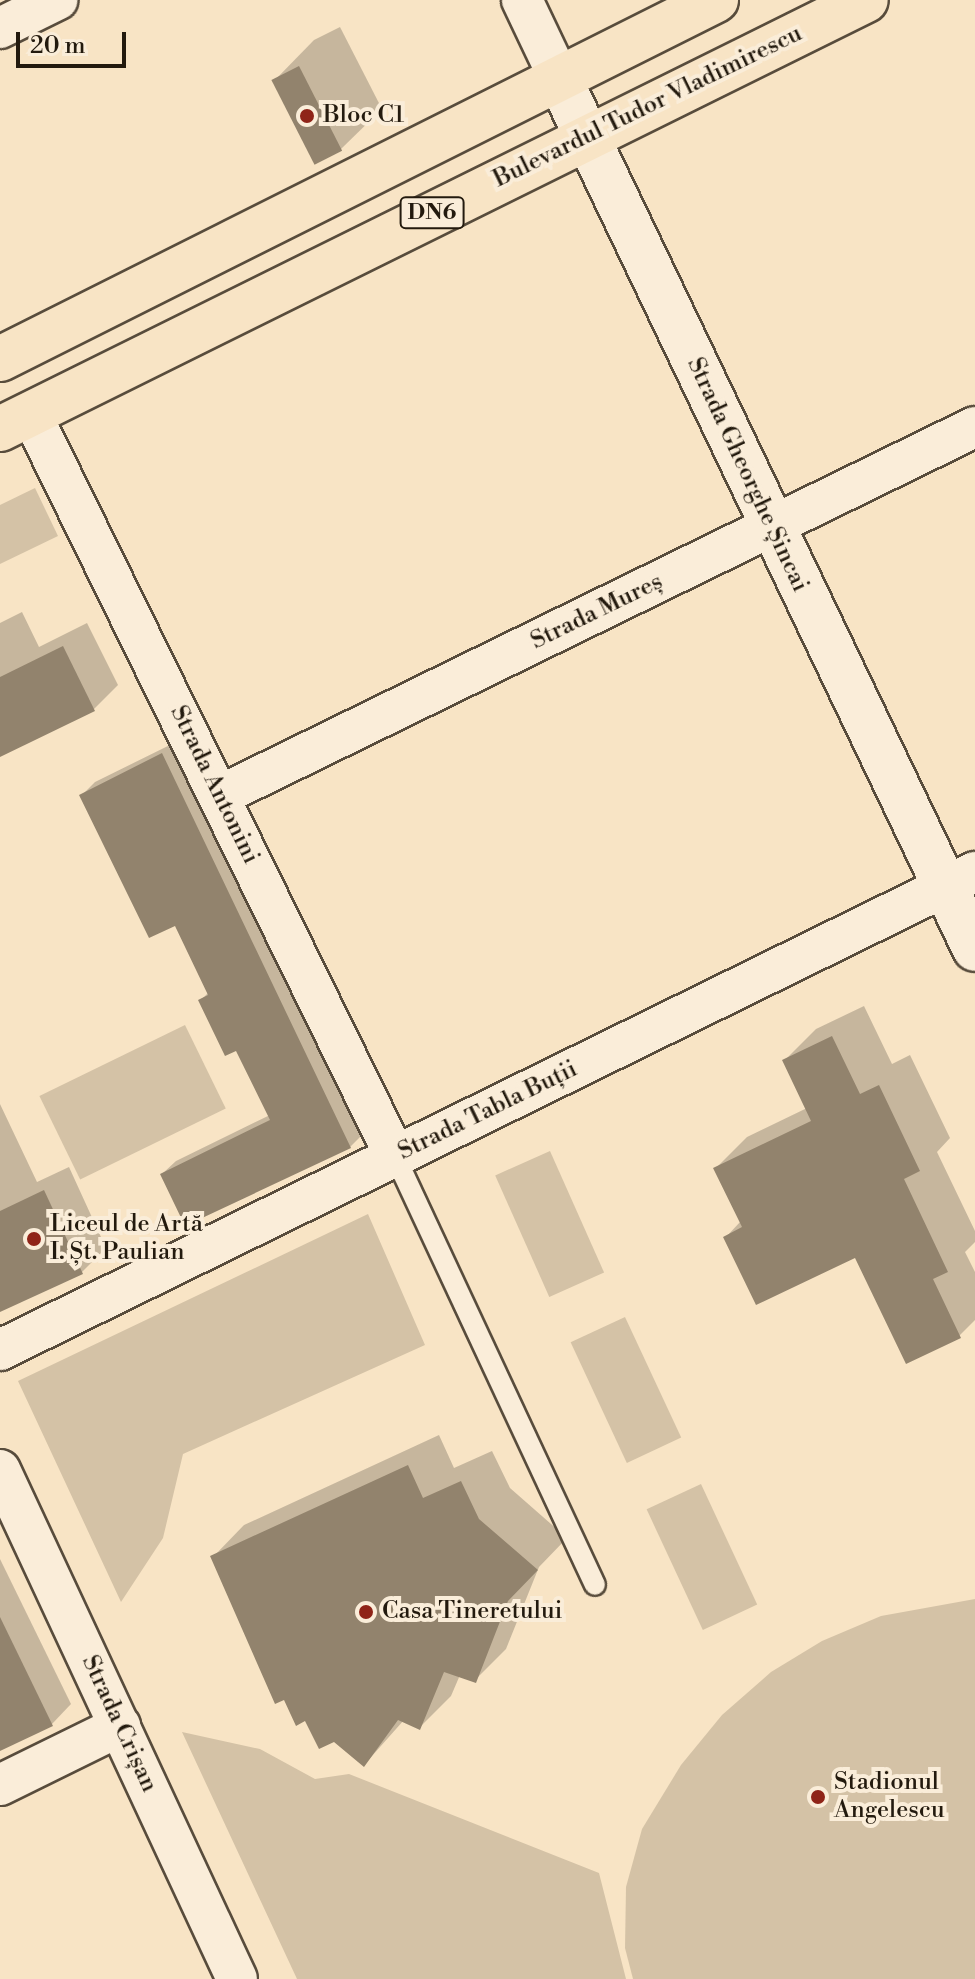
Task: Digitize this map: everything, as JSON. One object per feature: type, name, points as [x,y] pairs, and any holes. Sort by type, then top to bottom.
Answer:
[{"type":"main road","name":"DN6","points":[[1,357],[716,0]]},
{"type":"main road","name":"Bulevardul Tudor Vladimirescu","points":[[16,421],[866,0]]},
{"type":"street","points":[[0,28],[57,0]]},
{"type":"street","name":"Strada Gheorghe Șincai","points":[[522,0],[771,527],[960,879],[975,949]]},
{"type":"street","name":"Strada Antonini","points":[[16,421],[219,796],[395,1156]]},
{"type":"street","name":"Strada Mureș","points":[[219,796],[975,427]]},
{"type":"street","name":"Strada Tabla Buții","points":[[0,1350],[960,879]]},
{"type":"street","name":"Strada Crișan","points":[[0,1470],[237,1979]]},
{"type":"street","points":[[0,1785],[120,1726]]},
{"type":"lane","points":[[395,1156],[595,1585]]},
{"type":"shaded area","points":[[35,488],[58,536],[0,564],[0,505]]},
{"type":"shaded area","points":[[185,1025],[226,1109],[80,1180],[39,1096]]},
{"type":"shaded area","points":[[550,1151],[604,1273],[549,1297],[495,1175]]},
{"type":"shaded area","points":[[368,1214],[425,1345],[183,1454],[163,1538],[121,1602],[18,1381]]},
{"type":"shaded area","points":[[625,1317],[681,1438],[627,1463],[571,1342]]},
{"type":"shaded area","points":[[701,1484],[757,1605],[703,1630],[647,1509]]},
{"type":"shaded area","name":"Stadionul Angelescu","points":[[975,1599],[975,1979],[633,1979],[625,1948],[626,1887],[642,1829],[681,1765],[722,1715],[771,1672],[822,1641],[881,1616]]},
{"type":"shaded area","points":[[182,1732],[260,1749],[315,1779],[349,1774],[599,1873],[626,1979],[297,1979]]},
{"type":"building","name":"Bloc C1","points":[[299,66],[342,151],[315,165],[271,80]]},
{"type":"building","points":[[63,646],[95,711],[0,757],[0,677]]},
{"type":"building","points":[[162,753],[351,1148],[185,1226],[160,1174],[270,1120],[236,1051],[225,1056],[198,1000],[208,995],[175,926],[149,938],[79,795]]},
{"type":"building","points":[[832,1036],[860,1094],[879,1085],[920,1171],[904,1179],[948,1272],[933,1279],[961,1338],[906,1364],[855,1258],[756,1305],[723,1237],[742,1227],[713,1168],[811,1121],[782,1060]]},
{"type":"building","name":"Liceul de Artă I. Șt. Paulian","points":[[44,1190],[83,1274],[0,1312],[0,1211]]},
{"type":"building","name":"Casa Tineretului","points":[[408,1465],[423,1498],[461,1481],[479,1519],[538,1570],[508,1601],[476,1683],[444,1672],[420,1730],[398,1720],[364,1767],[334,1742],[319,1749],[305,1721],[296,1726],[284,1700],[275,1704],[210,1556]]},
{"type":"building","points":[[0,1617],[53,1726],[0,1751]]},
{"type":"place","name":"Bloc C1","points":[[307,116]]},
{"type":"place","name":"Liceul de Artă I. Șt. Paulian","points":[[34,1239]]},
{"type":"place","name":"Casa Tineretului","points":[[366,1612]]},
{"type":"place","name":"Stadionul Angelescu","points":[[818,1797]]}]
